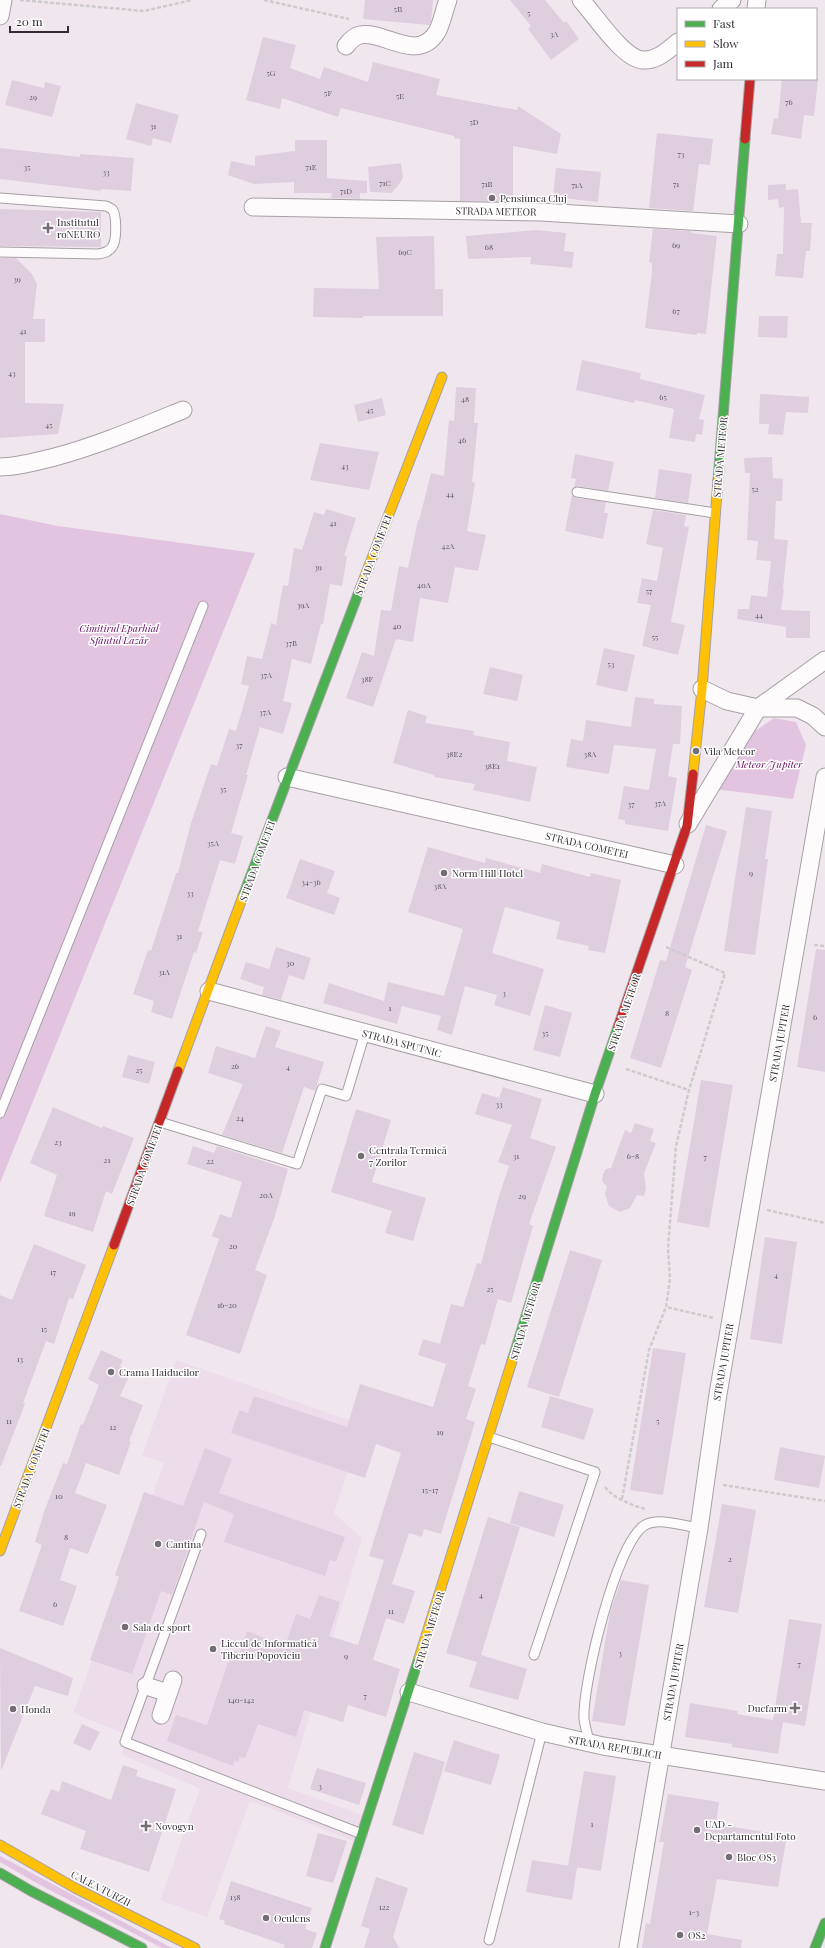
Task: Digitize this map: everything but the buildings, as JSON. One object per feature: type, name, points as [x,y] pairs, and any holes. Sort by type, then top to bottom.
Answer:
[{"type":"street","points":[[0,16],[4,0]]},
{"type":"street","points":[[346,46],[358,35],[365,34],[402,44],[414,46],[424,44],[431,40],[438,31],[448,0]]},
{"type":"street","points":[[581,0],[623,50],[636,59],[643,60],[659,56],[677,43]]},
{"type":"street","points":[[722,8],[732,0]]},
{"type":"street","name":"STRADA METEOR","points":[[325,1948],[409,1692],[606,1063],[650,939],[687,826],[702,689],[750,80]]},
{"type":"street","name":"STRADA METEOR","points":[[253,207],[541,212],[739,224]]},
{"type":"street","name":"STRADA COMETEI","points":[[0,1551],[287,778],[442,377]]},
{"type":"street","points":[[0,467],[28,464],[80,451],[135,431],[183,410]]},
{"type":"street","points":[[687,826],[758,708],[825,660]]},
{"type":"street","points":[[702,689],[727,701],[758,708],[797,708],[813,716],[825,727]]},
{"type":"street","name":"STRADA JUPITER","points":[[628,1948],[699,1528],[730,1321],[825,777]]},
{"type":"street","name":"STRADA COMETEI","points":[[287,778],[675,865]]},
{"type":"street","name":"STRADA SPUTNIC","points":[[209,991],[596,1094]]},
{"type":"street","points":[[146,1686],[171,1687],[161,1715]]},
{"type":"street","name":"STRADA REPUBLICII","points":[[409,1692],[542,1732],[589,1743],[825,1781]]},
{"type":"street","name":"CALEA TURZII","points":[[0,1845],[76,1888],[195,1948]]},
{"type":"street","points":[[0,1873],[38,1895],[142,1948]]},
{"type":"street","points":[[815,1948],[825,1923]]},
{"type":"lane","points":[[0,198],[106,206],[112,209],[115,214],[116,239],[108,252],[98,254],[0,252]]},
{"type":"lane","points":[[576,492],[715,513]]},
{"type":"lane","points":[[0,1113],[203,606]]},
{"type":"lane","points":[[160,1122],[297,1164],[322,1089],[346,1096],[365,1033]]},
{"type":"lane","points":[[489,1437],[595,1472],[534,1655]]},
{"type":"lane","points":[[589,1743],[584,1719],[599,1625],[624,1554],[636,1534],[646,1525],[660,1522],[699,1528]]},
{"type":"lane","points":[[201,1534],[126,1742],[362,1834]]},
{"type":"lane","points":[[489,1940],[542,1732]]},
{"type":"path","points":[[19,0],[144,11],[192,0]]},
{"type":"path","points":[[264,0],[350,19],[358,35]]},
{"type":"path","points":[[622,1499],[649,1350],[666,1307],[670,1279],[668,1248],[676,1146],[689,1090],[725,973],[650,939]]},
{"type":"path","points":[[606,1063],[689,1090]]},
{"type":"path","points":[[750,1206],[825,1223]]},
{"type":"path","points":[[666,1307],[730,1321]]},
{"type":"path","points":[[595,1472],[609,1492],[647,1509]]},
{"type":"path","points":[[705,1482],[825,1501]]},
{"type":"shaded area","name":"Liceul de Informatică Tiberiu Popoviciu","points":[[176,1360],[363,1425],[334,1513],[362,1538],[288,1788],[368,1817],[360,1843],[250,1801],[207,1917],[160,1900],[200,1789],[121,1754],[128,1735],[73,1713],[164,1463],[142,1456]]},
{"type":"green space","name":"Cimitirul Eparhial Sfântul Lazăr","points":[[0,514],[58,526],[255,553],[0,1183]]},
{"type":"green space","name":"Meteor/Jupiter","points":[[774,718],[796,722],[806,745],[793,799],[714,789],[751,734]]},
{"type":"green space","points":[[0,1856],[172,1948],[162,1948],[40,1885],[0,1862]]},
{"type":"traffic: fast","points":[[718,480],[745,139]]},
{"type":"traffic: fast","points":[[243,896],[360,589]]},
{"type":"traffic: fast","points":[[512,1361],[595,1094],[618,1027]]},
{"type":"traffic: fast","points":[[325,1948],[419,1658]]},
{"type":"traffic: fast","points":[[0,1873],[31,1891],[142,1948]]},
{"type":"traffic: fast","points":[[815,1948],[825,1923]]},
{"type":"traffic: slow","points":[[360,589],[442,377]]},
{"type":"traffic: slow","points":[[693,774],[702,689],[718,480]]},
{"type":"traffic: slow","points":[[178,1071],[243,896]]},
{"type":"traffic: slow","points":[[0,1551],[114,1245]]},
{"type":"traffic: slow","points":[[419,1658],[512,1361]]},
{"type":"traffic: slow","points":[[0,1845],[75,1888],[195,1948]]},
{"type":"traffic: jam","points":[[745,139],[750,80]]},
{"type":"traffic: jam","points":[[618,1027],[687,826],[693,774]]},
{"type":"traffic: jam","points":[[114,1245],[178,1071]]},
{"type":"place","name":"Pensiunea Cluj","points":[[492,198]]},
{"type":"place","name":"Institutul roNEURO","points":[[48,228]]},
{"type":"place","name":"Vila Meteor","points":[[696,751]]},
{"type":"place","name":"Norm Hill Hotel","points":[[444,873]]},
{"type":"place","name":"Centrala Termică 7 Zorilor","points":[[361,1156]]},
{"type":"place","name":"Crama Haiducilor","points":[[111,1372]]},
{"type":"place","name":"Cantina","points":[[158,1544]]},
{"type":"place","name":"Sala de sport","points":[[125,1627]]},
{"type":"place","name":"Liceul de Informatică Tiberiu Popoviciu","points":[[213,1649]]},
{"type":"place","name":"Ducfarm","points":[[795,1708]]},
{"type":"place","name":"Honda","points":[[13,1709]]},
{"type":"place","name":"Novogyn","points":[[146,1826]]},
{"type":"place","name":"UAD - Departamentul Foto","points":[[697,1830]]},
{"type":"place","name":"Bloc OS3","points":[[729,1857]]},
{"type":"place","name":"Oculens","points":[[266,1918]]},
{"type":"place","name":"OS2","points":[[680,1935]]}]
